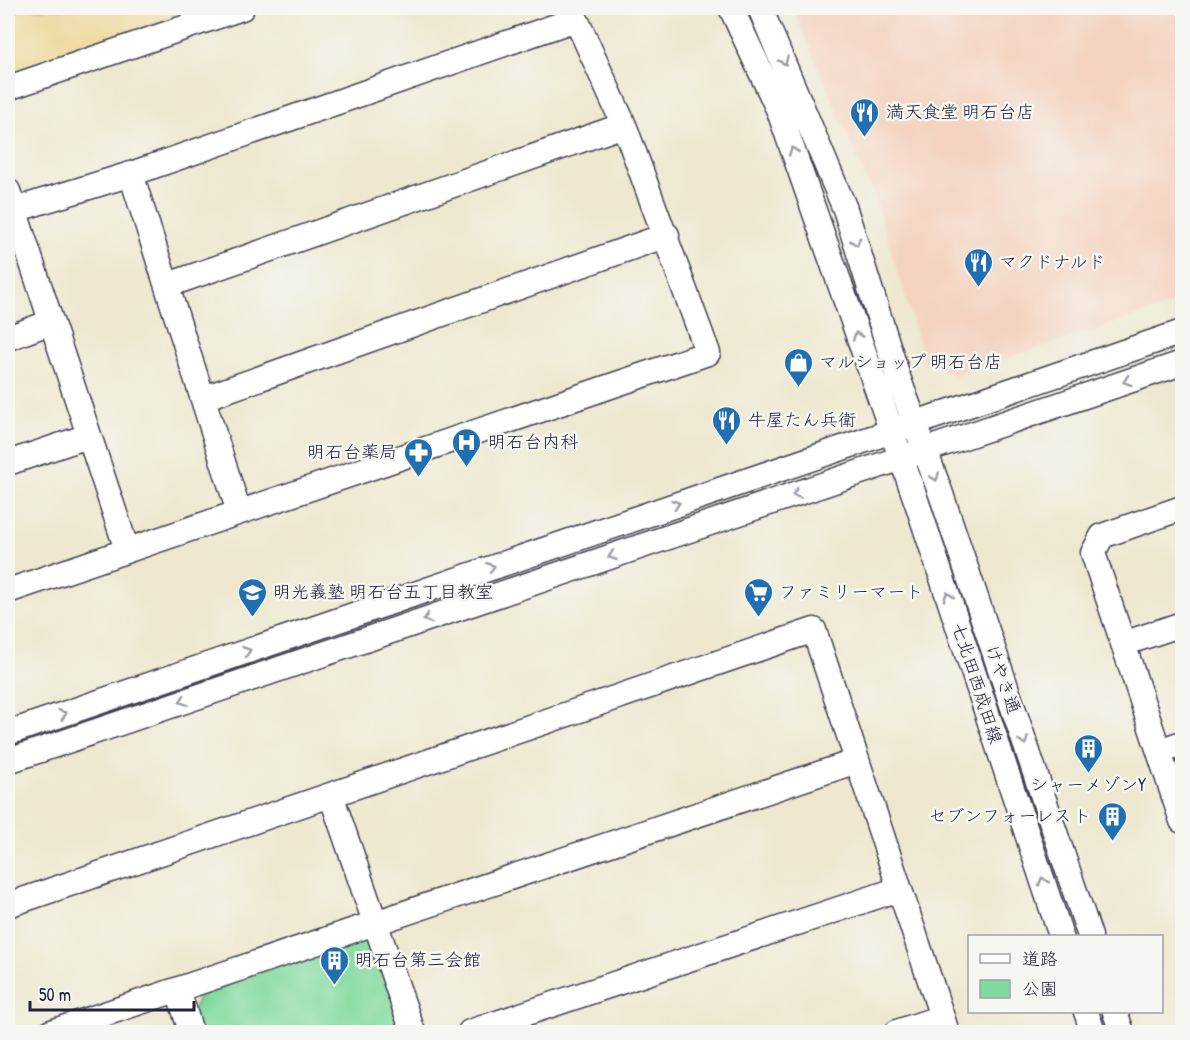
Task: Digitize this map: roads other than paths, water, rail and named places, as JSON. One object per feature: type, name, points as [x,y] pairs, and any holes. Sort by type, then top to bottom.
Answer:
[{"type":"street","points":[[8,88],[242,8]]},
{"type":"street","name":"七北田西成田線","points":[[731,8],[779,111],[900,458],[1061,935]]},
{"type":"street","name":"けやき通","points":[[760,8],[845,209],[914,422],[1090,935]]},
{"type":"street","points":[[8,591],[708,353],[667,235],[624,125],[573,13],[131,174],[10,204],[127,550]]},
{"type":"street","points":[[168,285],[624,125]]},
{"type":"street","points":[[131,174],[239,512]]},
{"type":"street","points":[[204,398],[667,235]]},
{"type":"street","points":[[8,338],[51,322]]},
{"type":"street","points":[[8,733],[1182,332]]},
{"type":"street","points":[[8,761],[1182,363]]},
{"type":"street","points":[[8,464],[88,436]]},
{"type":"street","points":[[1182,508],[1102,536],[1093,553],[1182,821]]},
{"type":"street","points":[[1123,644],[1182,624]]},
{"type":"street","points":[[8,905],[814,630],[945,1025],[897,1032]]},
{"type":"street","points":[[1159,751],[1182,743]]},
{"type":"street","points":[[51,1032],[857,760]]},
{"type":"street","points":[[331,795],[413,1032]]},
{"type":"street","points":[[470,1032],[899,889]]},
{"type":"street","points":[[178,990],[191,1032]]},
{"type":"street","points":[[1087,1013],[1093,1032]]},
{"type":"street","points":[[1116,1013],[1122,1032]]},
{"type":"place","name":"満天食堂 明石台店","points":[[865,138]]},
{"type":"place","name":"マクドナルド","points":[[978,288]]},
{"type":"place","name":"マルショップ 明石台店","points":[[798,388]]},
{"type":"place","name":"牛屋たん兵衛","points":[[727,446]]},
{"type":"place","name":"明石台内科","points":[[467,468]]},
{"type":"place","name":"明石台薬局","points":[[418,478]]},
{"type":"place","name":"明光義塾 明石台五丁目教室","points":[[252,618]]},
{"type":"place","name":"ファミリーマート","points":[[758,618]]},
{"type":"place","name":"シャーメゾンY","points":[[1088,774]]},
{"type":"place","name":"セブンフォーレスト","points":[[1112,842]]},
{"type":"place","name":"明石台第三会館","points":[[334,986]]}]
